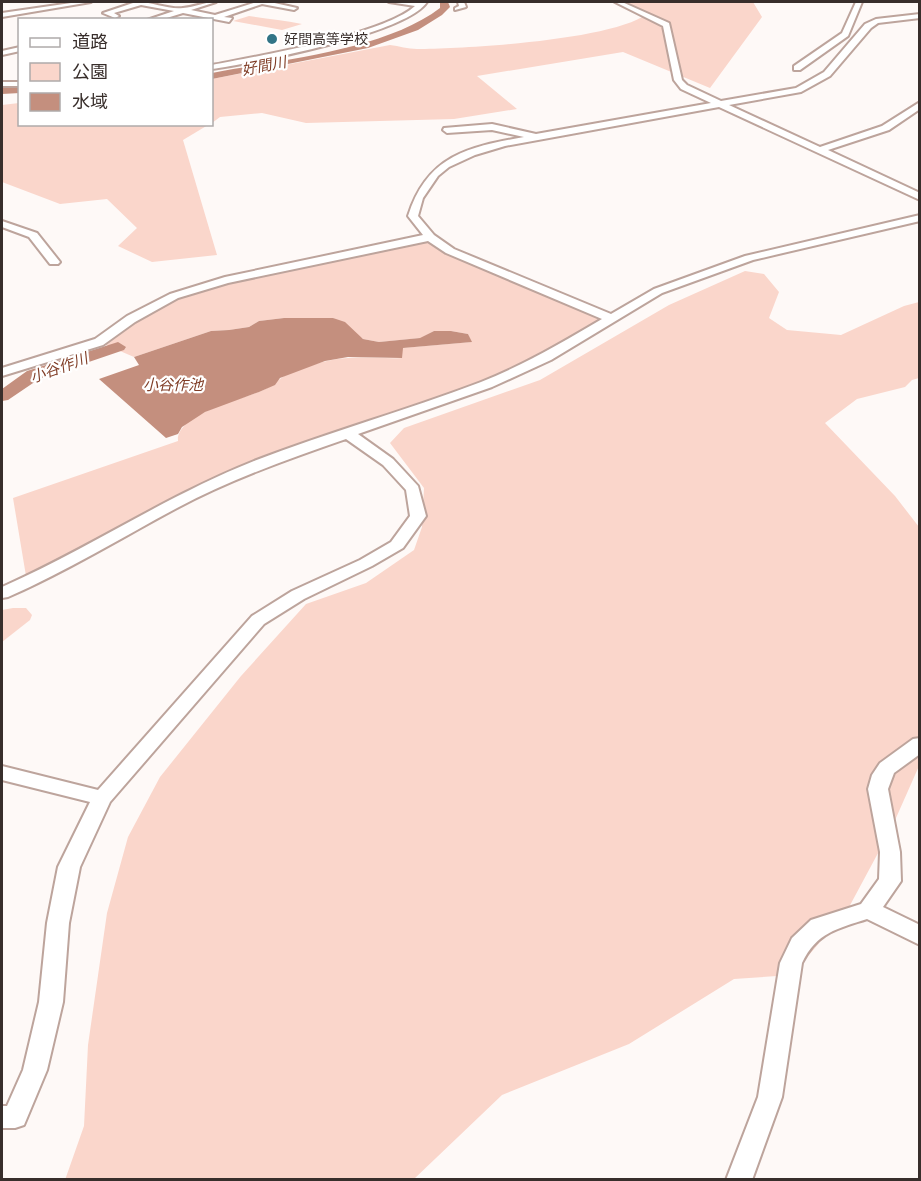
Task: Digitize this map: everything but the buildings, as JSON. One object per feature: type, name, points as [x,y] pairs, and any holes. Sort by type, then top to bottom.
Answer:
[{"type":"street","points":[[2,16],[88,2]]},
{"type":"street","points":[[115,16],[107,13],[140,2],[230,20]]},
{"type":"street","points":[[152,4],[161,2]]},
{"type":"street","points":[[157,18],[213,2]]},
{"type":"street","points":[[215,17],[262,2],[297,4]]},
{"type":"street","points":[[394,2],[421,6]]},
{"type":"street","points":[[618,2],[652,16],[666,25],[678,80],[692,92],[920,197]]},
{"type":"street","points":[[797,68],[845,34],[859,2]]},
{"type":"street","points":[[392,19],[421,6]]},
{"type":"street","points":[[213,67],[262,59],[300,49],[407,16],[421,6]]},
{"type":"street","points":[[191,18],[202,14]]},
{"type":"street","points":[[2,16],[10,21]]},
{"type":"street","points":[[610,318],[450,250],[430,237],[413,216],[417,197],[430,176],[445,163],[466,153],[537,137],[798,90],[827,74],[859,36],[876,21],[920,16]]},
{"type":"street","points":[[845,34],[859,36]]},
{"type":"street","points":[[2,53],[18,49]]},
{"type":"street","points":[[2,84],[18,84]]},
{"type":"street","points":[[818,150],[874,133],[910,114],[920,104]]},
{"type":"street","points":[[447,130],[492,127],[537,137]]},
{"type":"street","points":[[2,593],[69,561],[173,504],[258,465],[497,379],[547,357],[658,291],[749,258],[920,218]]},
{"type":"street","points":[[2,224],[33,235],[54,262]]},
{"type":"street","points":[[2,372],[99,342],[131,319],[174,296],[225,280],[430,237]]},
{"type":"street","points":[[2,1117],[15,1117],[35,1070],[51,1002],[58,923],[69,867],[102,798],[258,620],[298,595],[366,563],[397,545],[418,516],[413,489],[388,462],[346,432]]},
{"type":"street","points":[[739,1179],[770,1097],[791,963],[800,944],[819,926],[868,910],[890,881],[888,840],[878,789],[879,783],[887,768],[920,744]]},
{"type":"street","points":[[2,773],[102,798]]},
{"type":"street","points":[[868,910],[920,936]]},
{"type":"green space","points":[[627,2],[753,2],[762,17],[710,88],[623,52],[477,76],[517,109],[454,119],[306,123],[262,113],[220,117],[213,122],[213,79],[390,45],[414,49],[439,49],[502,45],[572,36],[629,23],[647,14]]},
{"type":"green space","points":[[249,16],[302,24],[282,30],[233,21]]},
{"type":"green space","points":[[18,103],[18,126],[206,126],[183,140],[217,255],[152,262],[118,246],[137,228],[107,199],[60,204],[2,182],[2,105]]},
{"type":"green space","points":[[430,237],[451,251],[610,318],[487,384],[258,465],[27,582],[13,498],[178,441],[180,431],[198,416],[264,390],[284,376],[303,368],[346,358],[402,358],[402,348],[471,342],[468,334],[434,331],[421,338],[379,342],[363,339],[333,318],[284,318],[259,321],[249,327],[211,331],[134,357],[99,342],[174,296],[225,280]]},
{"type":"green space","points":[[745,271],[764,274],[779,292],[769,318],[787,330],[841,335],[904,306],[919,302],[919,378],[912,380],[905,387],[857,399],[825,423],[895,496],[919,527],[919,766],[892,827],[848,909],[792,975],[734,979],[629,1044],[502,1095],[414,1179],[65,1180],[84,1126],[88,1045],[107,913],[128,837],[160,777],[241,676],[306,604],[366,583],[414,550],[422,527],[424,488],[390,443],[404,428],[540,380],[669,305]]},
{"type":"green space","points":[[26,608],[32,615],[30,620],[2,642],[2,610]]},
{"type":"water","name":"小谷作池","points":[[284,318],[333,318],[345,322],[363,339],[379,342],[420,338],[434,331],[451,331],[468,334],[472,342],[403,348],[402,358],[348,357],[325,361],[280,378],[275,385],[259,392],[205,412],[182,427],[178,434],[166,438],[99,379],[139,365],[134,357],[211,331],[249,327],[259,321]]},
{"type":"waterway","name":"好間川","points":[[213,76],[365,46],[415,28],[443,10],[446,7],[444,2]]},
{"type":"waterway","name":"好間川","points":[[2,91],[18,90]]},
{"type":"waterway","name":"小谷作川","points":[[2,396],[33,375],[118,347]]},
{"type":"place","name":"好間高等学校","points":[[272,39]]}]
